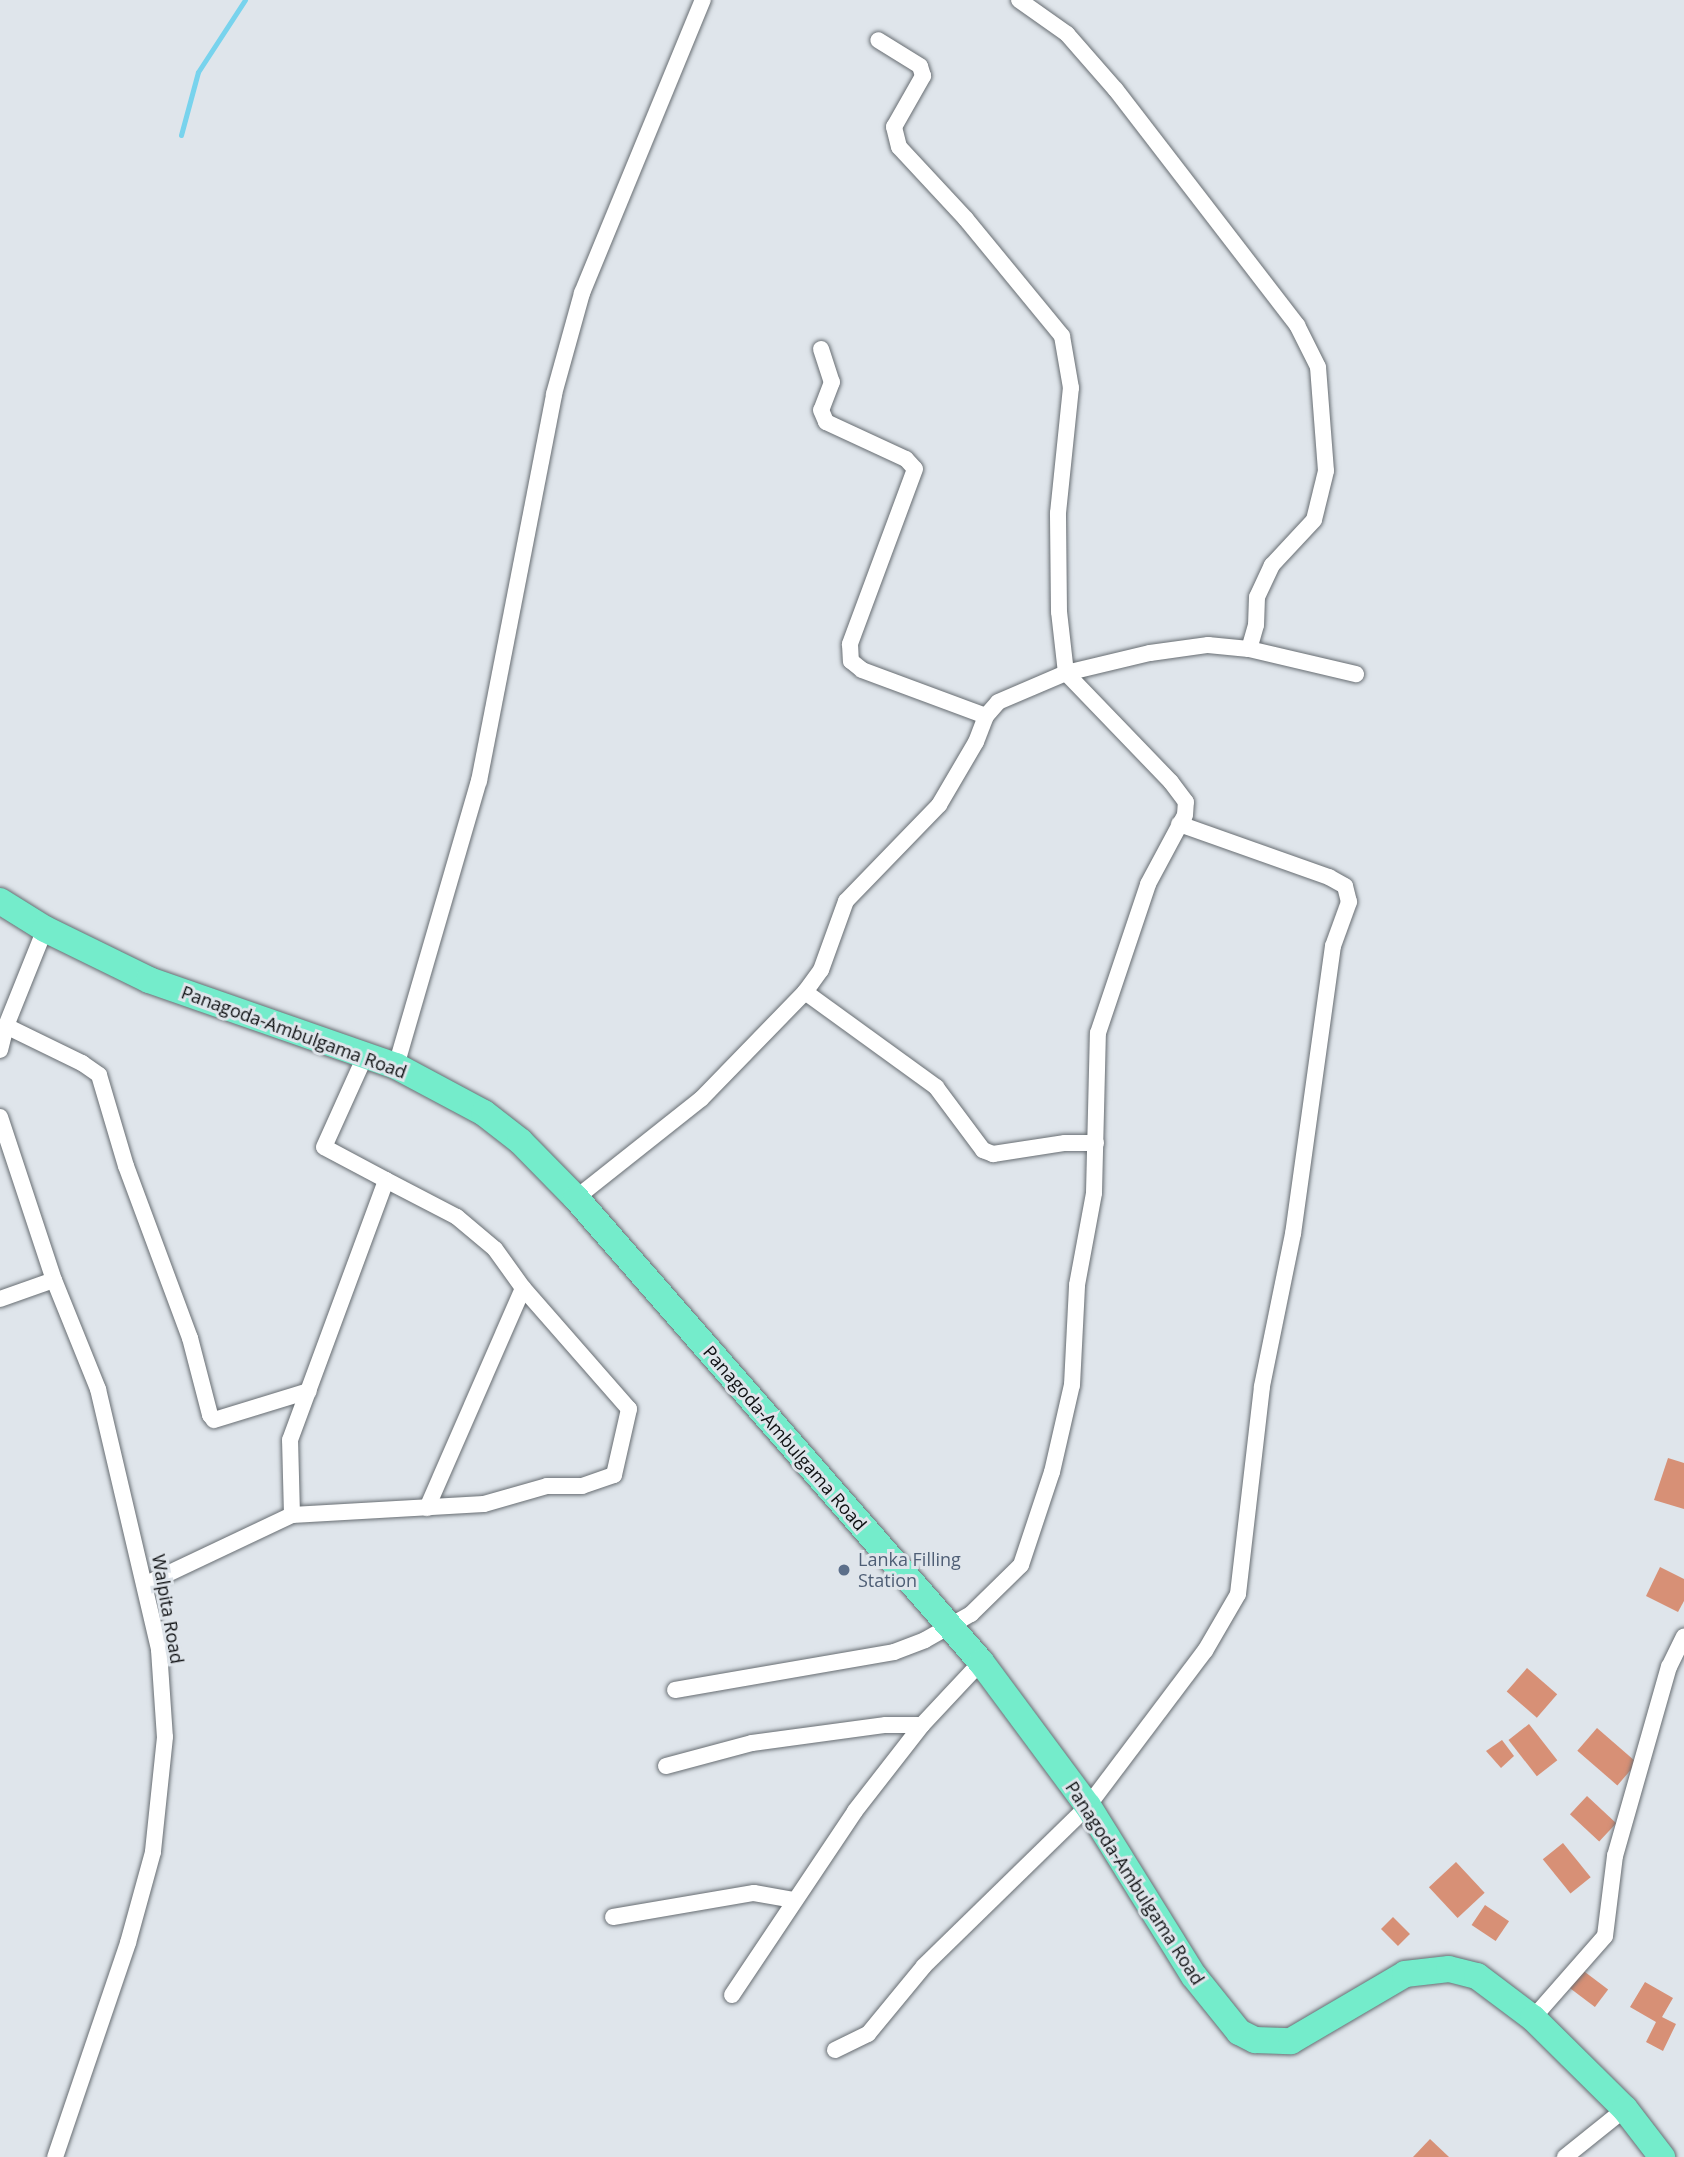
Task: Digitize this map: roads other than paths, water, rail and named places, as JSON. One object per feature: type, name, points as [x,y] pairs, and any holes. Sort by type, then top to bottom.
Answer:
[{"type":"main road","name":"Panagoda-Ambulgama Road","points":[[0,901],[44,929],[149,980],[396,1066],[484,1113],[520,1141],[576,1198],[981,1662],[1088,1806],[1194,1976],[1239,2032],[1255,2040],[1291,2041],[1405,1974],[1429,1969],[1449,1969],[1477,1976],[1533,2018],[1625,2109],[1662,2157]]},
{"type":"street","points":[[396,1066],[479,781],[554,394],[579,305],[703,0]]},
{"type":"street","points":[[1019,0],[1067,34],[1116,90],[1297,325],[1318,368],[1326,471],[1314,520],[1272,565],[1257,597],[1256,625],[1249,649]]},
{"type":"street","points":[[675,1690],[894,1652],[950,1628],[971,1614],[1021,1565],[1052,1472],[1072,1385],[1077,1285],[1094,1193],[1098,1033],[1148,884],[1185,815],[1186,802],[1171,782],[1066,673],[1059,612],[1058,513],[1071,388],[1062,336],[966,219],[898,147],[894,127],[923,76],[920,66],[878,40]]},
{"type":"street","points":[[821,349],[832,382],[821,410],[826,422],[906,459],[915,470],[850,643],[851,661],[862,670],[986,716]]},
{"type":"street","points":[[576,1198],[701,1099],[805,992],[821,970],[846,901],[939,805],[976,742],[986,716],[998,702],[1066,673],[1150,653],[1208,645],[1249,649],[1356,674]]},
{"type":"street","points":[[835,2050],[868,2034],[924,1966],[1088,1806],[1205,1651],[1238,1594],[1262,1386],[1293,1234],[1334,946],[1349,902],[1345,887],[1329,877],[1179,824]]},
{"type":"street","points":[[0,1050],[6,1026],[44,929]]},
{"type":"street","points":[[805,992],[936,1087],[982,1150],[993,1154],[1065,1143],[1096,1143]]},
{"type":"street","points":[[6,1026],[82,1063],[99,1076],[126,1166],[190,1338],[210,1415],[214,1420],[309,1391]]},
{"type":"street","points":[[146,1584],[292,1515],[484,1504],[547,1486],[582,1486],[614,1475],[629,1409],[523,1289],[495,1249],[457,1217],[324,1147],[365,1056]]},
{"type":"street","name":"Walpita Road","points":[[0,1117],[54,1280],[98,1389],[146,1584],[159,1650],[164,1737],[153,1853],[128,1943],[55,2157]]},
{"type":"street","points":[[292,1515],[290,1440],[386,1180]]},
{"type":"street","points":[[0,1299],[54,1280]]},
{"type":"street","points":[[426,1508],[523,1289]]},
{"type":"street","points":[[1533,2018],[1605,1936],[1615,1856],[1669,1667],[1684,1636]]},
{"type":"street","points":[[732,1995],[855,1811],[922,1725],[981,1662]]},
{"type":"street","points":[[666,1766],[752,1743],[886,1726],[922,1725]]},
{"type":"street","points":[[613,1917],[754,1893],[794,1899]]},
{"type":"street","points":[[1565,2157],[1625,2109]]},
{"type":"waterway","points":[[181,135],[198,72],[245,0]]},
{"type":"place","name":"Lanka Filling Station","points":[[844,1570]]}]
